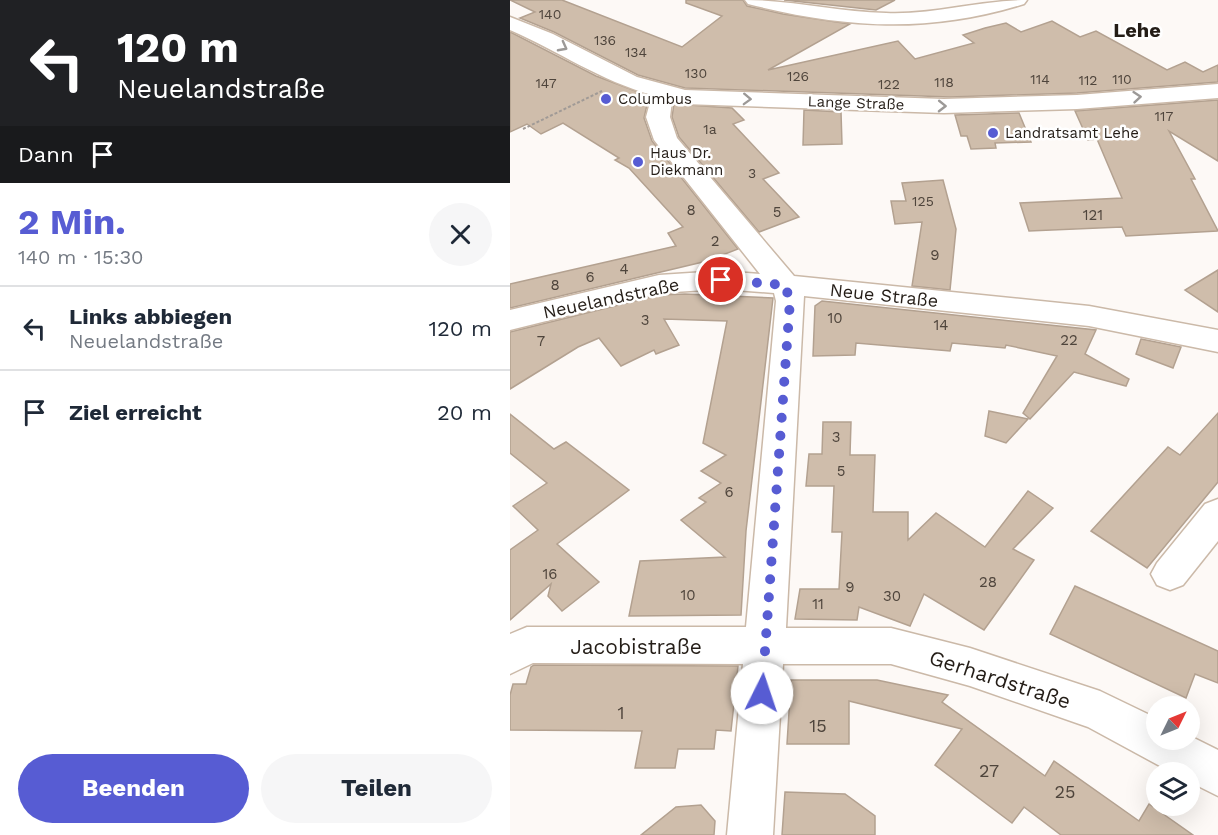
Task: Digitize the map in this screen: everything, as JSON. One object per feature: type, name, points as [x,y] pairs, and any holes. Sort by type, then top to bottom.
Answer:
[{"type":"street","points":[[755,0],[832,15],[924,21],[970,15],[1017,0]]},
{"type":"street","name":"Lange Straße","points":[[510,23],[546,38],[625,80],[664,94],[684,97],[944,106],[1059,103],[1218,91]]},
{"type":"street","points":[[664,94],[657,104],[657,113],[666,140],[785,285],[790,301],[750,835]]},
{"type":"street","name":"Neuelandstraße","points":[[510,320],[659,284],[721,280],[785,285]]},
{"type":"street","name":"Neue Straße","points":[[785,285],[1089,316],[1218,341]]},
{"type":"street","points":[[1170,573],[1218,514]]},
{"type":"street","name":"Jacobistraße","points":[[510,656],[527,645],[765,646]]},
{"type":"street","name":"Gerhardstraße","points":[[765,646],[891,646],[958,664],[1100,711],[1218,774]]},
{"type":"path","points":[[523,129],[625,80]]},
{"type":"building","points":[[510,0],[562,0],[682,47],[722,16],[686,3],[686,0],[743,0],[747,6],[850,24],[768,70],[898,41],[915,59],[974,43],[963,35],[985,28],[1006,23],[1021,32],[1052,21],[1080,37],[1096,31],[1167,70],[1185,62],[1203,72],[1218,65],[1218,82],[1077,93],[950,97],[685,88],[638,75],[554,32],[520,18],[535,12]]},
{"type":"building","points":[[784,0],[895,0],[876,10]]},
{"type":"building","points":[[510,32],[596,76],[649,96],[644,118],[652,141],[738,249],[707,261],[510,308],[510,284],[676,246],[668,233],[683,227],[629,168],[615,160],[619,158],[563,123],[541,134],[527,124],[510,132]]},
{"type":"building","points":[[1218,100],[1218,161],[1169,131],[1195,179],[1191,179],[1218,231],[1126,236],[1122,227],[1029,231],[1020,203],[1122,198],[1097,139],[1088,140],[1075,111]]},
{"type":"building","points":[[674,104],[732,108],[744,120],[733,124],[779,173],[763,179],[799,217],[759,232],[679,137],[672,117]]},
{"type":"building","points":[[804,110],[841,112],[842,144],[803,145]]},
{"type":"building","name":"Landratsamt Lehe","points":[[1019,113],[1031,142],[995,143],[996,148],[971,149],[967,136],[961,136],[955,115]]},
{"type":"building","points":[[943,180],[956,229],[950,290],[912,286],[922,222],[895,224],[891,201],[906,201],[902,183]]},
{"type":"building","points":[[1218,270],[1218,312],[1185,290]]},
{"type":"building","points":[[659,295],[773,298],[746,531],[741,615],[629,616],[640,561],[725,557],[681,520],[706,502],[699,498],[721,483],[701,471],[726,455],[703,443],[727,321],[664,319],[679,345],[656,354],[654,350],[621,366],[599,338],[578,347],[510,389],[510,332]]},
{"type":"building","points":[[822,301],[1096,330],[1085,354],[1129,379],[1126,386],[1074,372],[1030,419],[1023,413],[1057,356],[1006,345],[1005,348],[952,343],[950,351],[856,343],[855,355],[813,356],[815,306]]},
{"type":"building","points":[[1141,339],[1181,347],[1173,368],[1136,354]]},
{"type":"building","points":[[989,411],[1028,419],[1006,443],[985,436]]},
{"type":"building","points":[[1218,413],[1218,482],[1147,568],[1091,531],[1168,447],[1180,455]]},
{"type":"building","points":[[510,414],[554,449],[566,442],[629,490],[557,544],[599,582],[562,611],[548,596],[551,584],[510,620],[510,550],[538,530],[513,506],[547,483],[510,453]]},
{"type":"building","points":[[823,422],[851,422],[850,455],[875,455],[873,512],[908,512],[908,540],[936,513],[985,547],[1028,491],[1053,508],[1013,549],[1034,560],[984,630],[924,594],[910,626],[859,607],[857,620],[795,619],[800,589],[839,589],[842,532],[832,532],[834,486],[806,486],[809,454],[822,454]]},
{"type":"building","points":[[1075,586],[1218,651],[1218,683],[1195,674],[1187,696],[1182,696],[1050,634]]},
{"type":"building","points":[[534,665],[738,666],[731,731],[716,730],[714,749],[678,749],[675,768],[635,768],[642,731],[510,730],[510,695],[513,684],[526,684],[531,667]]},
{"type":"building","points":[[791,680],[877,680],[948,695],[942,702],[1045,776],[1054,761],[1139,821],[1146,809],[1146,816],[1166,816],[1193,835],[1061,835],[1024,807],[1012,823],[935,765],[962,729],[849,701],[849,744],[787,744]]},
{"type":"building","points":[[785,792],[845,794],[875,816],[875,835],[782,835]]},
{"type":"building","points":[[701,805],[715,821],[714,835],[641,835],[676,807]]},
{"type":"place","name":"Columbus","points":[[606,99]]},
{"type":"place","name":"Landratsamt Lehe","points":[[993,133]]},
{"type":"place","name":"Haus Dr. Diekmann","points":[[638,162]]},
{"type":"district","name":"Lehe","points":[[1137,30]]},
{"type":"route","points":[[721,280],[747,280],[785,285],[790,301],[762,693]]}]
